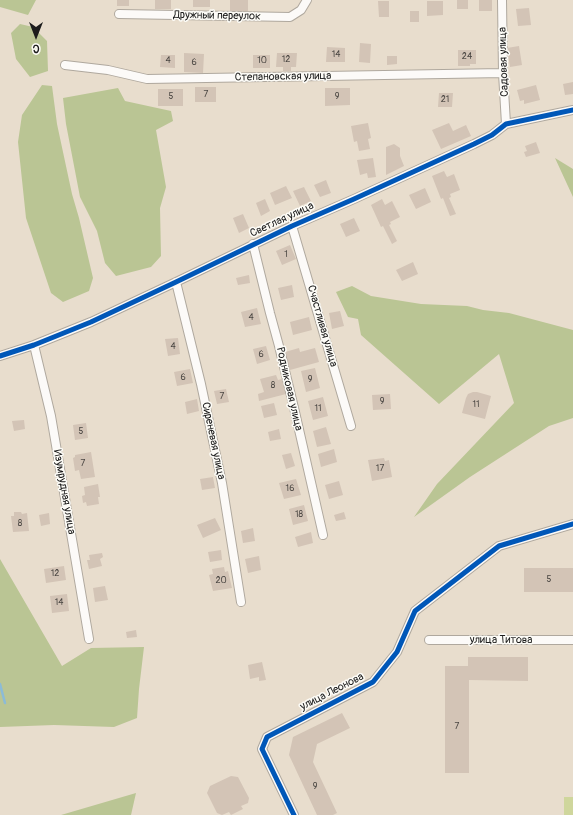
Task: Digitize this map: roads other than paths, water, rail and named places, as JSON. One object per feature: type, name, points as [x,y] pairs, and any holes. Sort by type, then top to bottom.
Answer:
[{"type":"street","name":"Дружный переулок","points":[[119,14],[290,17],[301,10],[308,0]]},
{"type":"street","name":"Садовая улица","points":[[502,0],[503,73],[506,124]]},
{"type":"street","name":"Степановская улица","points":[[65,65],[108,70],[147,79],[503,73]]},
{"type":"street","name":"Светлая улица","points":[[0,356],[34,345],[91,322],[253,244],[474,144],[492,135],[506,124],[573,110]]},
{"type":"street","name":"Счастливая улица","points":[[292,226],[351,426]]},
{"type":"street","name":"Родниковая улица","points":[[253,244],[270,313],[280,346],[323,535]]},
{"type":"street","name":"Сиреневая улица","points":[[176,282],[201,384],[222,483],[241,602]]},
{"type":"street","name":"Изумрудная улица","points":[[34,345],[51,416],[89,639]]},
{"type":"street","name":"улица Леонова","points":[[294,815],[262,749],[266,737],[373,682],[397,652],[415,611],[499,546],[573,524]]},
{"type":"street","name":"улица Титова","points":[[430,640],[573,640]]},
{"type":"waterway","points":[[0,684],[5,703]]}]
